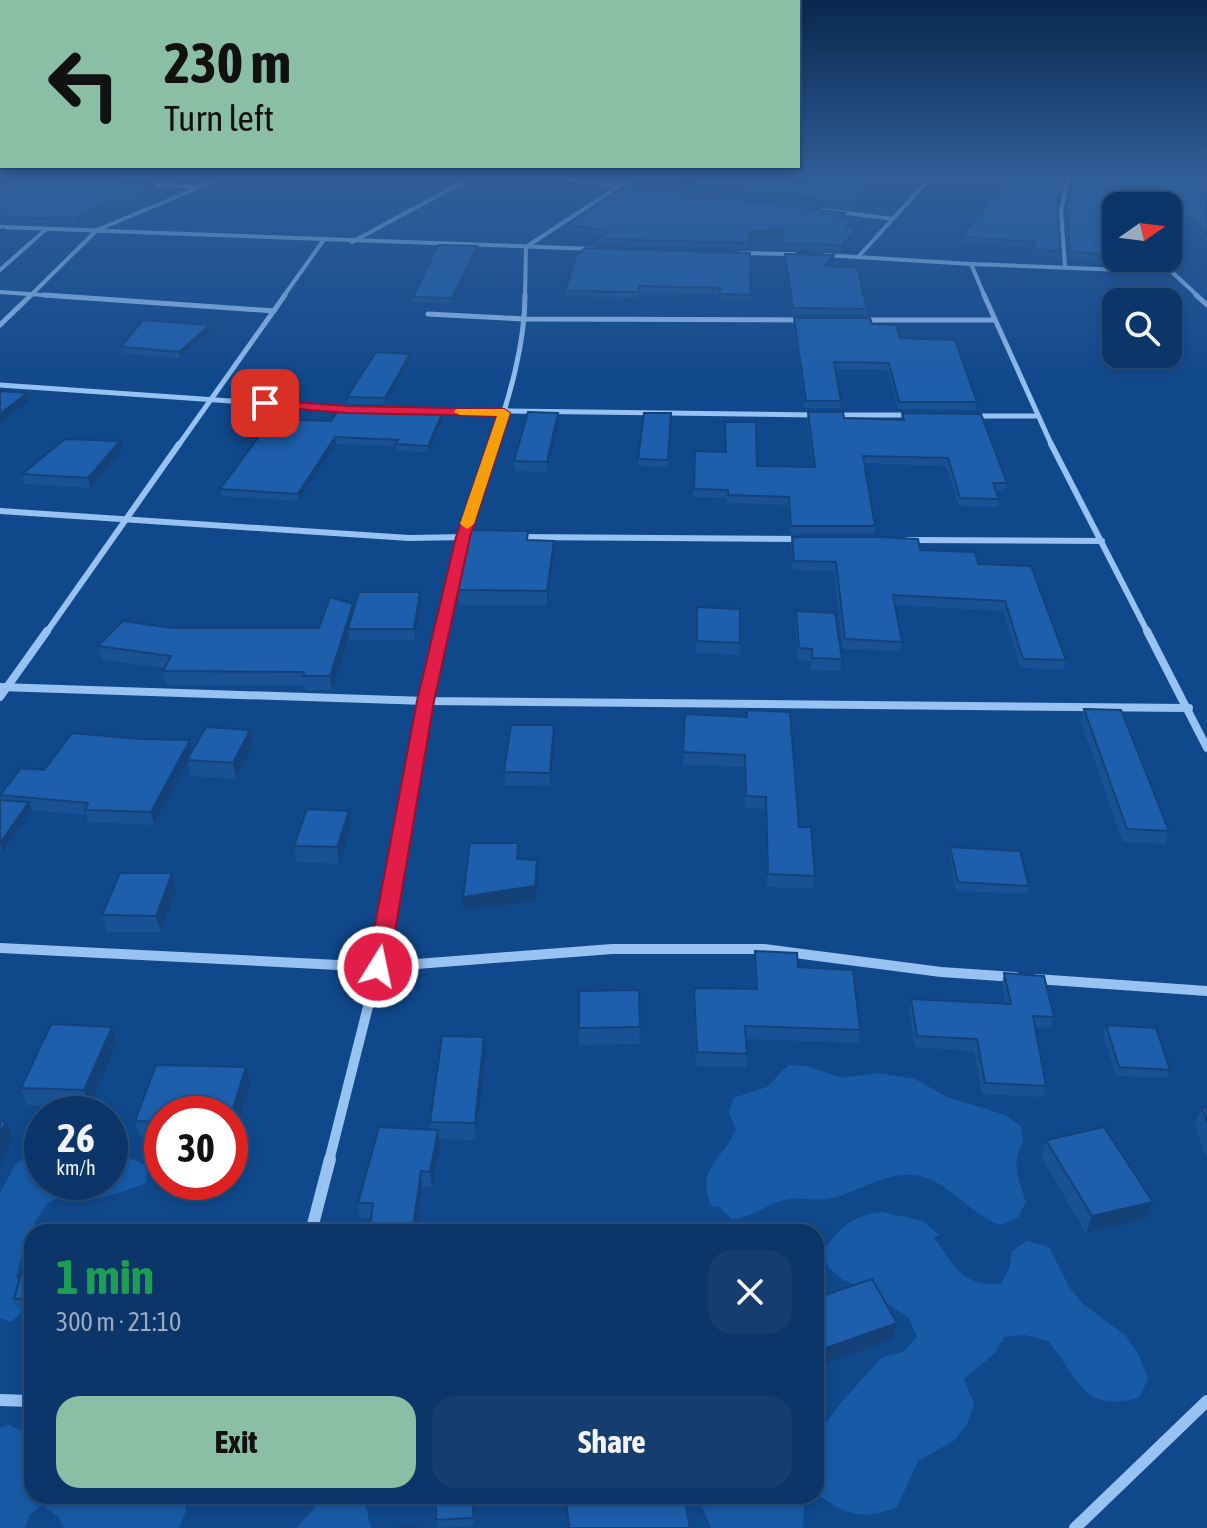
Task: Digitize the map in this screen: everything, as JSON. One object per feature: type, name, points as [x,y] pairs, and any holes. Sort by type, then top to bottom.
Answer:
[{"type":"street","points":[[0,270],[24,248]]},
{"type":"street","points":[[0,325],[78,248]]},
{"type":"street","points":[[0,697],[3,687],[318,248]]},
{"type":"street","points":[[313,1224],[378,967],[426,701],[463,537],[504,413],[525,319],[526,248]]},
{"type":"street","points":[[573,248],[598,249]]},
{"type":"street","points":[[859,256],[866,248]]},
{"type":"street","points":[[1064,248],[1065,267]]},
{"type":"street","points":[[736,253],[798,254]]},
{"type":"street","points":[[813,255],[1172,272],[1207,305]]},
{"type":"street","points":[[971,264],[1037,416],[1207,748]]},
{"type":"street","points":[[0,292],[274,311]]},
{"type":"street","points":[[428,314],[525,319],[806,320]]},
{"type":"street","points":[[853,320],[993,320]]},
{"type":"street","points":[[0,385],[347,409],[927,415]]},
{"type":"street","points":[[959,416],[1037,416]]},
{"type":"street","points":[[0,511],[409,538],[479,537]]},
{"type":"street","points":[[511,537],[815,539]]},
{"type":"street","points":[[895,540],[1102,541]]},
{"type":"street","points":[[3,687],[426,701],[1189,708]]},
{"type":"street","points":[[0,948],[378,967],[612,949],[764,949],[941,972],[1207,991]]},
{"type":"street","points":[[0,1400],[24,1401]]},
{"type":"street","points":[[1075,1528],[1207,1401]]},
{"type":"shaded area","points":[[788,1065],[808,1066],[841,1078],[878,1073],[915,1079],[947,1097],[1005,1115],[1021,1126],[1023,1142],[1016,1164],[1026,1202],[1018,1217],[1001,1225],[991,1221],[939,1184],[916,1175],[890,1177],[827,1199],[784,1200],[732,1219],[718,1206],[712,1207],[706,1182],[736,1129],[729,1113],[733,1098],[767,1087]]},
{"type":"shaded area","points":[[24,1157],[24,1200],[54,1200],[40,1213],[35,1224],[24,1224],[24,1254],[16,1277],[24,1287],[24,1310],[11,1322],[0,1318],[0,1193],[15,1165]]},
{"type":"shaded area","points":[[128,1158],[144,1164],[144,1184],[128,1190]]},
{"type":"shaded area","points":[[882,1212],[923,1221],[939,1235],[934,1238],[954,1266],[976,1282],[1001,1284],[1009,1269],[1012,1251],[1027,1241],[1049,1247],[1069,1287],[1083,1304],[1126,1336],[1139,1355],[1148,1379],[1139,1398],[1105,1401],[1093,1397],[1076,1380],[1048,1341],[1025,1335],[1004,1337],[995,1353],[964,1379],[974,1404],[967,1424],[955,1440],[918,1461],[897,1507],[874,1514],[855,1514],[824,1498],[824,1425],[882,1357],[903,1352],[917,1337],[909,1318],[869,1296],[865,1289],[843,1280],[828,1267],[824,1250],[836,1235],[856,1219]]},
{"type":"shaded area","points":[[9,1425],[24,1432],[24,1504],[186,1504],[179,1528],[64,1528],[59,1518],[42,1505],[29,1515],[25,1528],[0,1528],[0,1427]]},
{"type":"shaded area","points":[[317,1504],[365,1504],[371,1528],[297,1528]]},
{"type":"shaded area","points":[[804,1504],[803,1528],[711,1528],[702,1506]]},
{"type":"building","points":[[436,248],[476,248],[452,298],[413,297]]},
{"type":"building","points":[[585,248],[750,253],[751,295],[720,294],[720,288],[639,286],[638,292],[565,291],[576,256]]},
{"type":"building","points":[[1060,248],[1060,251],[1035,249]]},
{"type":"building","points":[[1070,248],[1102,248],[1102,254],[1070,252]]},
{"type":"building","points":[[785,254],[834,255],[824,266],[857,267],[867,309],[793,308]]},
{"type":"building","points":[[794,318],[870,318],[872,324],[896,325],[900,338],[955,340],[977,402],[899,402],[889,363],[834,362],[841,401],[806,401]]},
{"type":"building","points":[[143,320],[210,325],[179,352],[121,347]]},
{"type":"building","points":[[376,352],[410,354],[385,398],[347,397]]},
{"type":"building","points":[[0,391],[27,393],[0,414]]},
{"type":"building","points":[[340,408],[442,414],[428,446],[395,444],[398,440],[335,437],[298,494],[220,489],[272,419],[331,421]]},
{"type":"building","points":[[528,412],[558,413],[547,462],[514,461]]},
{"type":"building","points":[[808,412],[843,412],[844,418],[904,420],[902,413],[981,414],[1007,483],[993,483],[999,499],[960,498],[948,458],[863,456],[875,526],[791,526],[789,497],[728,495],[728,490],[694,489],[695,451],[726,452],[725,422],[756,422],[757,466],[815,467]]},
{"type":"building","points":[[644,413],[671,413],[668,460],[638,459]]},
{"type":"building","points":[[65,439],[120,441],[88,478],[22,474]]},
{"type":"building","points":[[471,530],[528,531],[527,540],[554,541],[547,591],[458,590]]},
{"type":"building","points":[[792,537],[918,539],[920,550],[975,552],[978,564],[1031,566],[1066,660],[1023,659],[1005,601],[893,595],[902,642],[845,639],[836,562],[794,561]]},
{"type":"building","points":[[359,592],[420,592],[414,629],[348,629]]},
{"type":"building","points":[[330,597],[353,604],[330,676],[303,676],[304,672],[163,671],[171,656],[98,646],[123,621],[172,628],[319,628]]},
{"type":"building","points":[[697,607],[740,609],[740,643],[697,641]]},
{"type":"building","points":[[796,611],[835,613],[842,659],[812,658],[812,649],[799,648]]},
{"type":"building","points":[[1084,709],[1121,710],[1169,831],[1127,829]]},
{"type":"building","points":[[747,710],[790,712],[799,827],[811,827],[815,876],[768,874],[766,797],[746,796],[745,755],[683,752],[685,714],[747,717]]},
{"type":"building","points":[[511,725],[554,725],[550,773],[504,772]]},
{"type":"building","points":[[206,727],[250,730],[233,763],[187,760]]},
{"type":"building","points":[[72,733],[190,740],[151,812],[85,810],[88,803],[0,795],[21,768],[44,770]]},
{"type":"building","points":[[0,800],[29,802],[0,843]]},
{"type":"building","points":[[307,809],[349,811],[337,847],[294,846]]},
{"type":"building","points":[[470,843],[518,843],[517,859],[537,860],[535,886],[463,897]]},
{"type":"building","points":[[950,847],[1020,851],[1029,886],[958,882]]},
{"type":"building","points":[[120,873],[172,873],[156,916],[102,915]]},
{"type":"building","points":[[755,951],[797,953],[798,967],[853,970],[860,1030],[745,1026],[747,1054],[697,1052],[694,988],[757,989]]},
{"type":"building","points":[[1004,973],[1044,976],[1054,1017],[1033,1016],[1046,1086],[985,1083],[977,1039],[917,1036],[911,999],[1011,1004]]},
{"type":"building","points":[[639,990],[640,1027],[579,1028],[579,991]]},
{"type":"building","points":[[51,1024],[112,1027],[84,1090],[21,1088]]},
{"type":"building","points":[[1106,1025],[1156,1028],[1170,1070],[1119,1067]]},
{"type":"building","points":[[442,1036],[484,1037],[475,1123],[430,1122]]},
{"type":"building","points":[[156,1065],[246,1067],[237,1096],[144,1096]]},
{"type":"building","points":[[144,1097],[144,1121],[135,1121]]},
{"type":"building","points":[[379,1127],[438,1130],[430,1172],[421,1171],[414,1224],[370,1224],[373,1203],[358,1203]]},
{"type":"building","points":[[1104,1127],[1153,1202],[1092,1216],[1046,1140]]},
{"type":"building","points":[[24,1264],[24,1298],[14,1299]]},
{"type":"building","points":[[872,1279],[897,1323],[826,1348],[824,1295]]},
{"type":"building","points":[[436,1504],[473,1504],[473,1518],[436,1520]]},
{"type":"building","points":[[567,1504],[686,1504],[690,1528],[569,1528]]},
{"type":"slow traffic","points":[[460,412],[504,413],[467,524]]},
{"type":"route","points":[[265,403],[347,409],[504,413],[463,537],[426,701],[378,967]]}]
